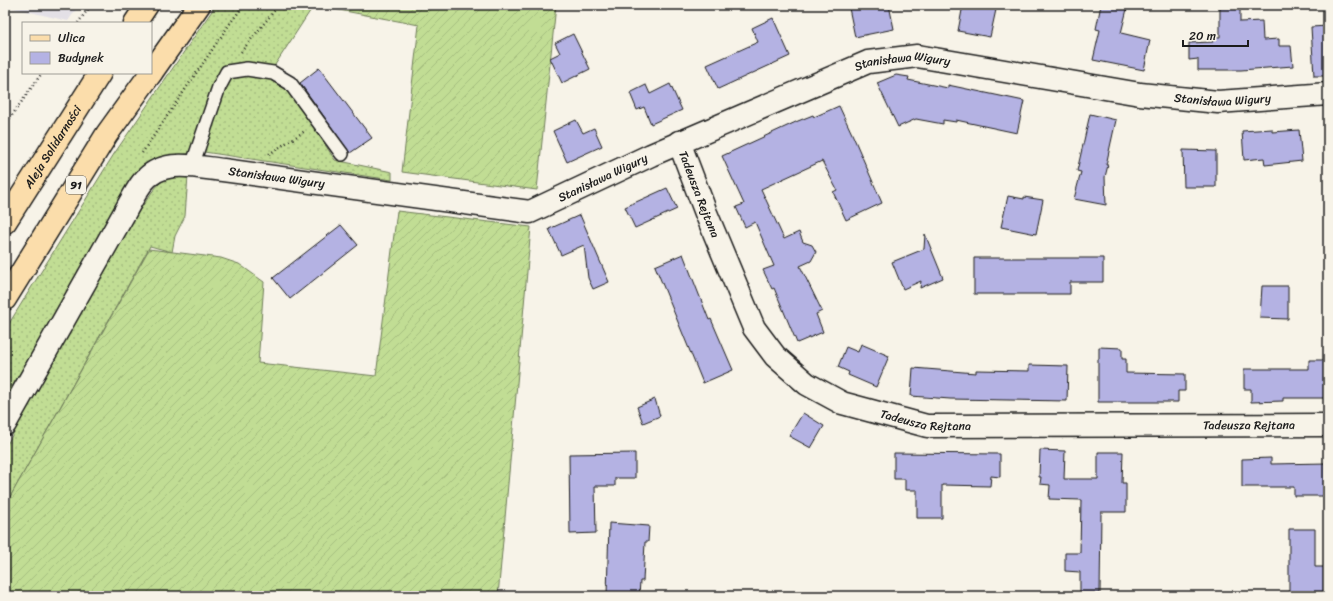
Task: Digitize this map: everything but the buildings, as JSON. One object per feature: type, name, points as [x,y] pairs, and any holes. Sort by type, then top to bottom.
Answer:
[{"type":"main road","points":[[135,22],[147,5]]},
{"type":"main road","name":"91","points":[[152,72],[199,5]]},
{"type":"main road","name":"Aleja Solidarności","points":[[5,222],[99,74]]},
{"type":"main road","name":"91","points":[[5,300],[107,134],[150,74]]},
{"type":"street","name":"Stanisława Wigury","points":[[5,424],[142,182],[155,172],[167,166],[192,166],[530,212],[679,142],[868,62],[917,56],[1140,94],[1218,102],[1328,94]]},
{"type":"street","name":"Tadeusza Rejtana","points":[[679,142],[706,213],[754,328],[775,356],[807,384],[842,403],[927,426],[1328,425]]},
{"type":"lane","points":[[192,166],[219,86],[227,72],[247,70],[273,73],[290,83],[342,154]]},
{"type":"path","points":[[79,22],[91,5]]},
{"type":"path","points":[[227,72],[237,56],[279,5]]},
{"type":"path","points":[[5,125],[41,74]]},
{"type":"path","points":[[267,155],[319,123]]},
{"type":"shaded area","points":[[5,5],[79,5],[68,21]]},
{"type":"green space","points":[[216,5],[314,5],[273,68],[287,86],[335,160],[392,172],[392,180],[204,152],[162,157],[155,160],[134,177],[5,399],[5,330],[114,154]]},
{"type":"green space","points":[[556,5],[537,190],[402,172],[419,25],[318,6]]},
{"type":"green space","points":[[188,176],[185,216],[175,236],[172,252],[150,246],[5,506],[5,448],[127,229],[152,192],[165,177]]},
{"type":"green space","points":[[397,211],[531,227],[498,596],[5,596],[5,506],[149,249],[221,258],[239,264],[264,282],[258,363],[376,376]]}]
